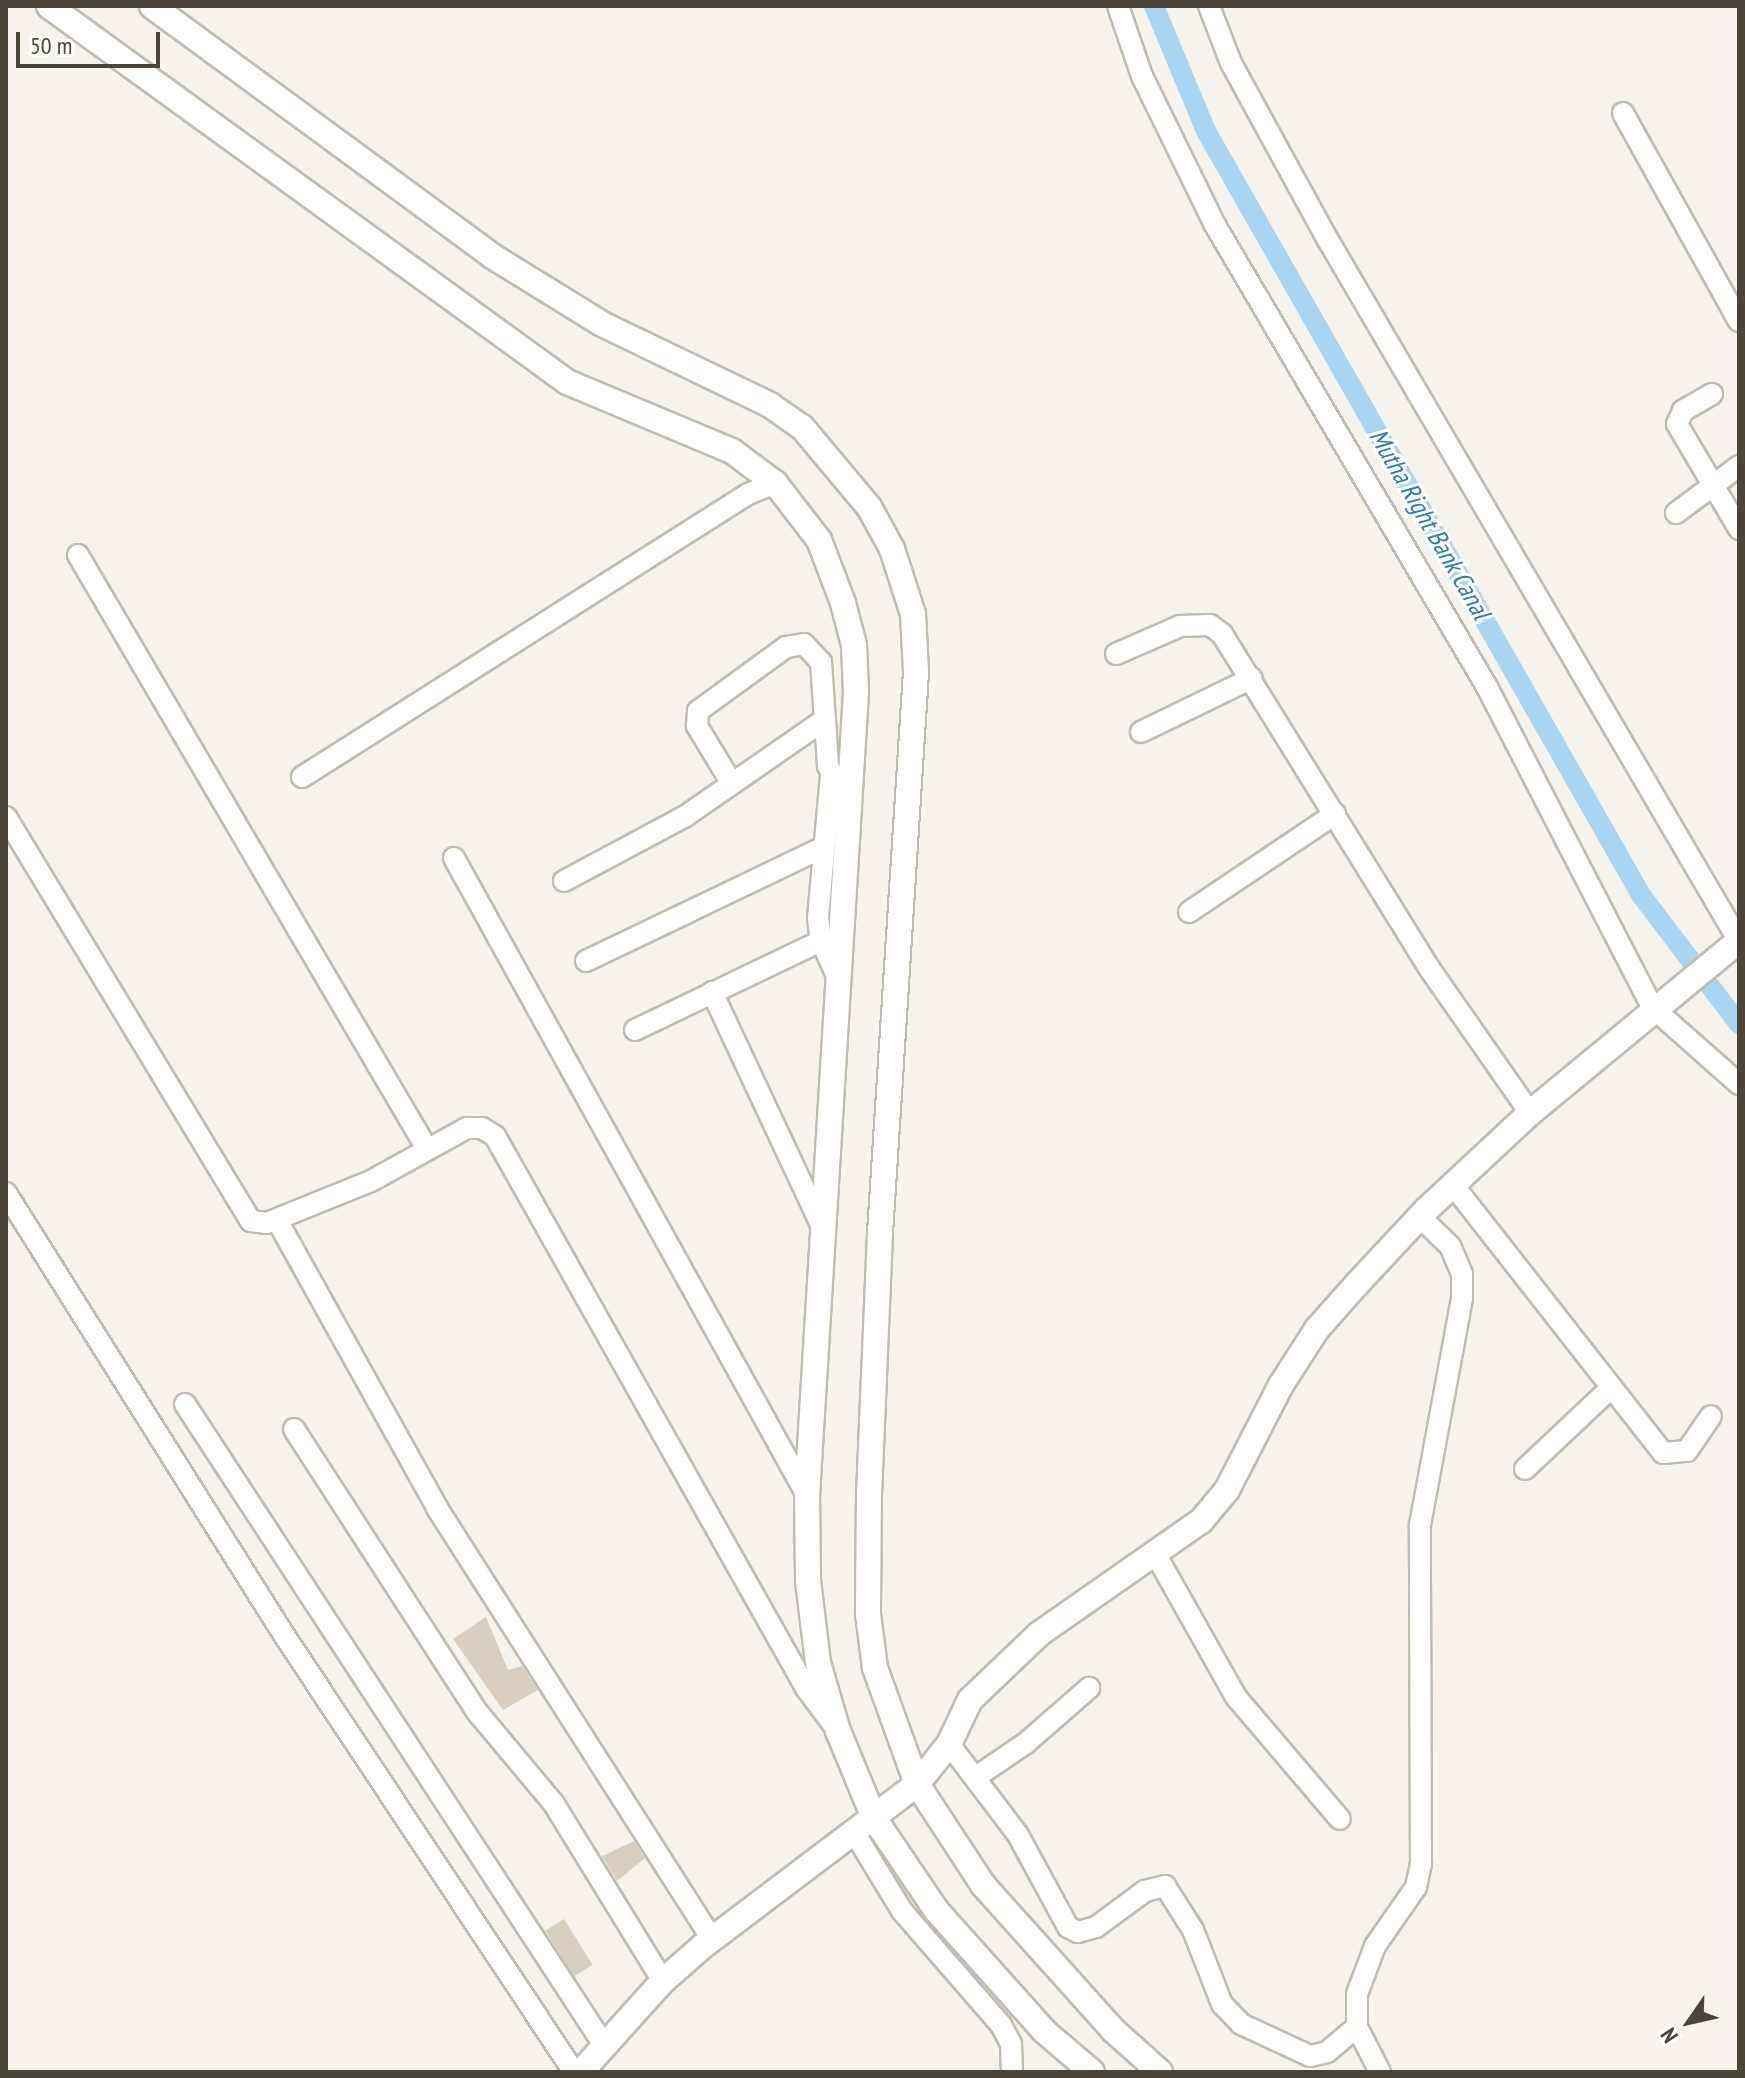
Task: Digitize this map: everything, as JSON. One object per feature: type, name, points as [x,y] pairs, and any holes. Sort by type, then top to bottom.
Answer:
[{"type":"street","points":[[49,6],[567,382],[732,451],[775,483],[819,540],[854,645],[851,807],[807,1495],[811,1613],[818,1663],[838,1731],[879,1814],[936,1910],[979,1963],[1092,2072]]},
{"type":"street","points":[[152,6],[492,256],[602,324],[770,405],[802,427],[869,507],[892,549],[913,614],[916,672],[880,1233],[868,1614],[875,1668],[914,1786],[983,1885],[1113,2030],[1160,2072]]},
{"type":"street","points":[[1118,6],[1142,76],[1215,225],[1487,687],[1661,1001],[1739,1084]]},
{"type":"street","points":[[581,2072],[663,1981],[712,1939],[914,1786],[949,1744],[970,1700],[1039,1634],[1201,1521],[1227,1490],[1281,1385],[1317,1329],[1420,1217],[1530,1113],[1661,1001],[1736,945],[1328,240],[1231,63],[1209,6]]},
{"type":"street","points":[[1623,113],[1739,321]]},
{"type":"street","points":[[1712,394],[1683,411],[1677,424],[1739,529]]},
{"type":"street","points":[[1676,513],[1739,466]]},
{"type":"street","points":[[302,777],[748,494],[775,483]]},
{"type":"street","points":[[78,555],[427,1149]]},
{"type":"street","points":[[1116,654],[1180,626],[1210,625],[1252,678],[1429,968],[1530,1113]]},
{"type":"street","points":[[731,782],[695,718],[705,705],[786,647],[804,644],[818,655],[824,676],[821,722],[831,775],[822,848],[821,941],[838,978]]},
{"type":"street","points":[[1141,732],[1252,678]]},
{"type":"street","points":[[564,881],[684,817],[821,722]]},
{"type":"street","points":[[831,775],[851,807]]},
{"type":"street","points":[[1189,912],[1335,814]]},
{"type":"street","points":[[6,817],[245,1214],[257,1224],[277,1220],[371,1181],[475,1126],[495,1136],[806,1688],[838,1731]]},
{"type":"street","points":[[586,961],[822,848]]},
{"type":"street","points":[[454,858],[807,1495]]},
{"type":"street","points":[[635,1030],[821,941]]},
{"type":"street","points":[[712,992],[825,1232]]},
{"type":"street","points":[[1453,1185],[1655,1445],[1669,1456],[1696,1444],[1711,1416]]},
{"type":"street","points":[[6,1193],[284,1635],[574,2072]]},
{"type":"street","points":[[1380,2072],[1357,2027],[1357,1994],[1371,1956],[1416,1887],[1421,1863],[1420,1525],[1462,1298],[1462,1274],[1450,1246],[1420,1217]]},
{"type":"street","points":[[277,1220],[437,1508],[712,1939]]},
{"type":"street","points":[[1525,1469],[1611,1388]]},
{"type":"street","points":[[185,1404],[604,2045]]},
{"type":"street","points":[[294,1429],[478,1713],[554,1804],[663,1981]]},
{"type":"street","points":[[1156,1555],[1236,1697],[1340,1819]]},
{"type":"street","points":[[976,1777],[1026,1743],[1089,1688]]},
{"type":"street","points":[[949,1744],[1018,1835],[1068,1927],[1078,1932],[1096,1927],[1152,1887],[1165,1886],[1193,1930],[1222,2004],[1241,2024],[1310,2056],[1327,2052],[1357,2027]]},
{"type":"street","points":[[854,1832],[902,1911],[1001,2025],[1011,2044],[1012,2072]]},
{"type":"building","points":[[486,1617],[508,1670],[522,1666],[538,1690],[503,1710],[453,1639]]},
{"type":"building","points":[[634,1841],[645,1858],[617,1881],[602,1856]]},
{"type":"building","points":[[564,1919],[593,1965],[574,1976],[545,1931]]},
{"type":"waterway","name":"Mutha Right Bank Canal","points":[[1154,6],[1206,131],[1641,895],[1739,1024]]}]
